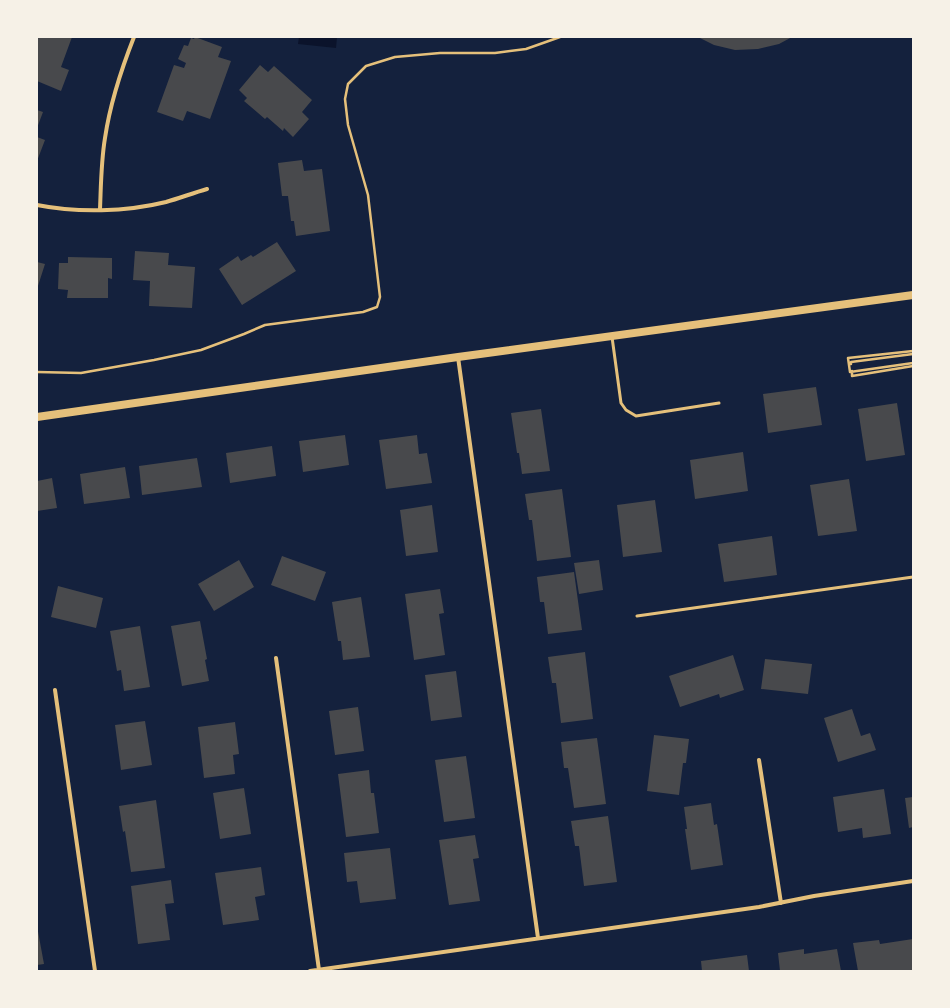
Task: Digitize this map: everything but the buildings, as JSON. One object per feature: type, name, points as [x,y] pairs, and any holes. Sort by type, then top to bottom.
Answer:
[{"type":"main road","points":[[37,417],[612,335],[913,295]]},
{"type":"street","points":[[100,210],[102,168],[108,119],[125,59],[134,37]]},
{"type":"street","points":[[37,205],[55,209],[120,209],[153,205],[207,189]]},
{"type":"street","points":[[458,357],[538,938]]},
{"type":"street","points":[[276,658],[319,970]]},
{"type":"street","points":[[55,690],[95,971]]},
{"type":"street","points":[[759,760],[781,903]]},
{"type":"street","points":[[310,971],[759,907],[814,896],[913,881]]},
{"type":"lane","points":[[612,335],[621,403],[626,410],[636,416],[720,403]]},
{"type":"lane","points":[[637,616],[913,577]]},
{"type":"path","points":[[37,372],[81,373],[154,360],[201,350],[265,325],[363,312],[377,307],[380,297],[368,195],[348,126],[345,99],[348,84],[366,66],[395,57],[440,53],[495,53],[526,49],[560,37]]},
{"type":"path","points":[[913,351],[848,358],[850,372],[913,363]]},
{"type":"path","points":[[913,354],[850,362],[852,376],[913,366]]},
{"type":"water","points":[[299,37],[337,37],[336,48],[298,44]]}]
